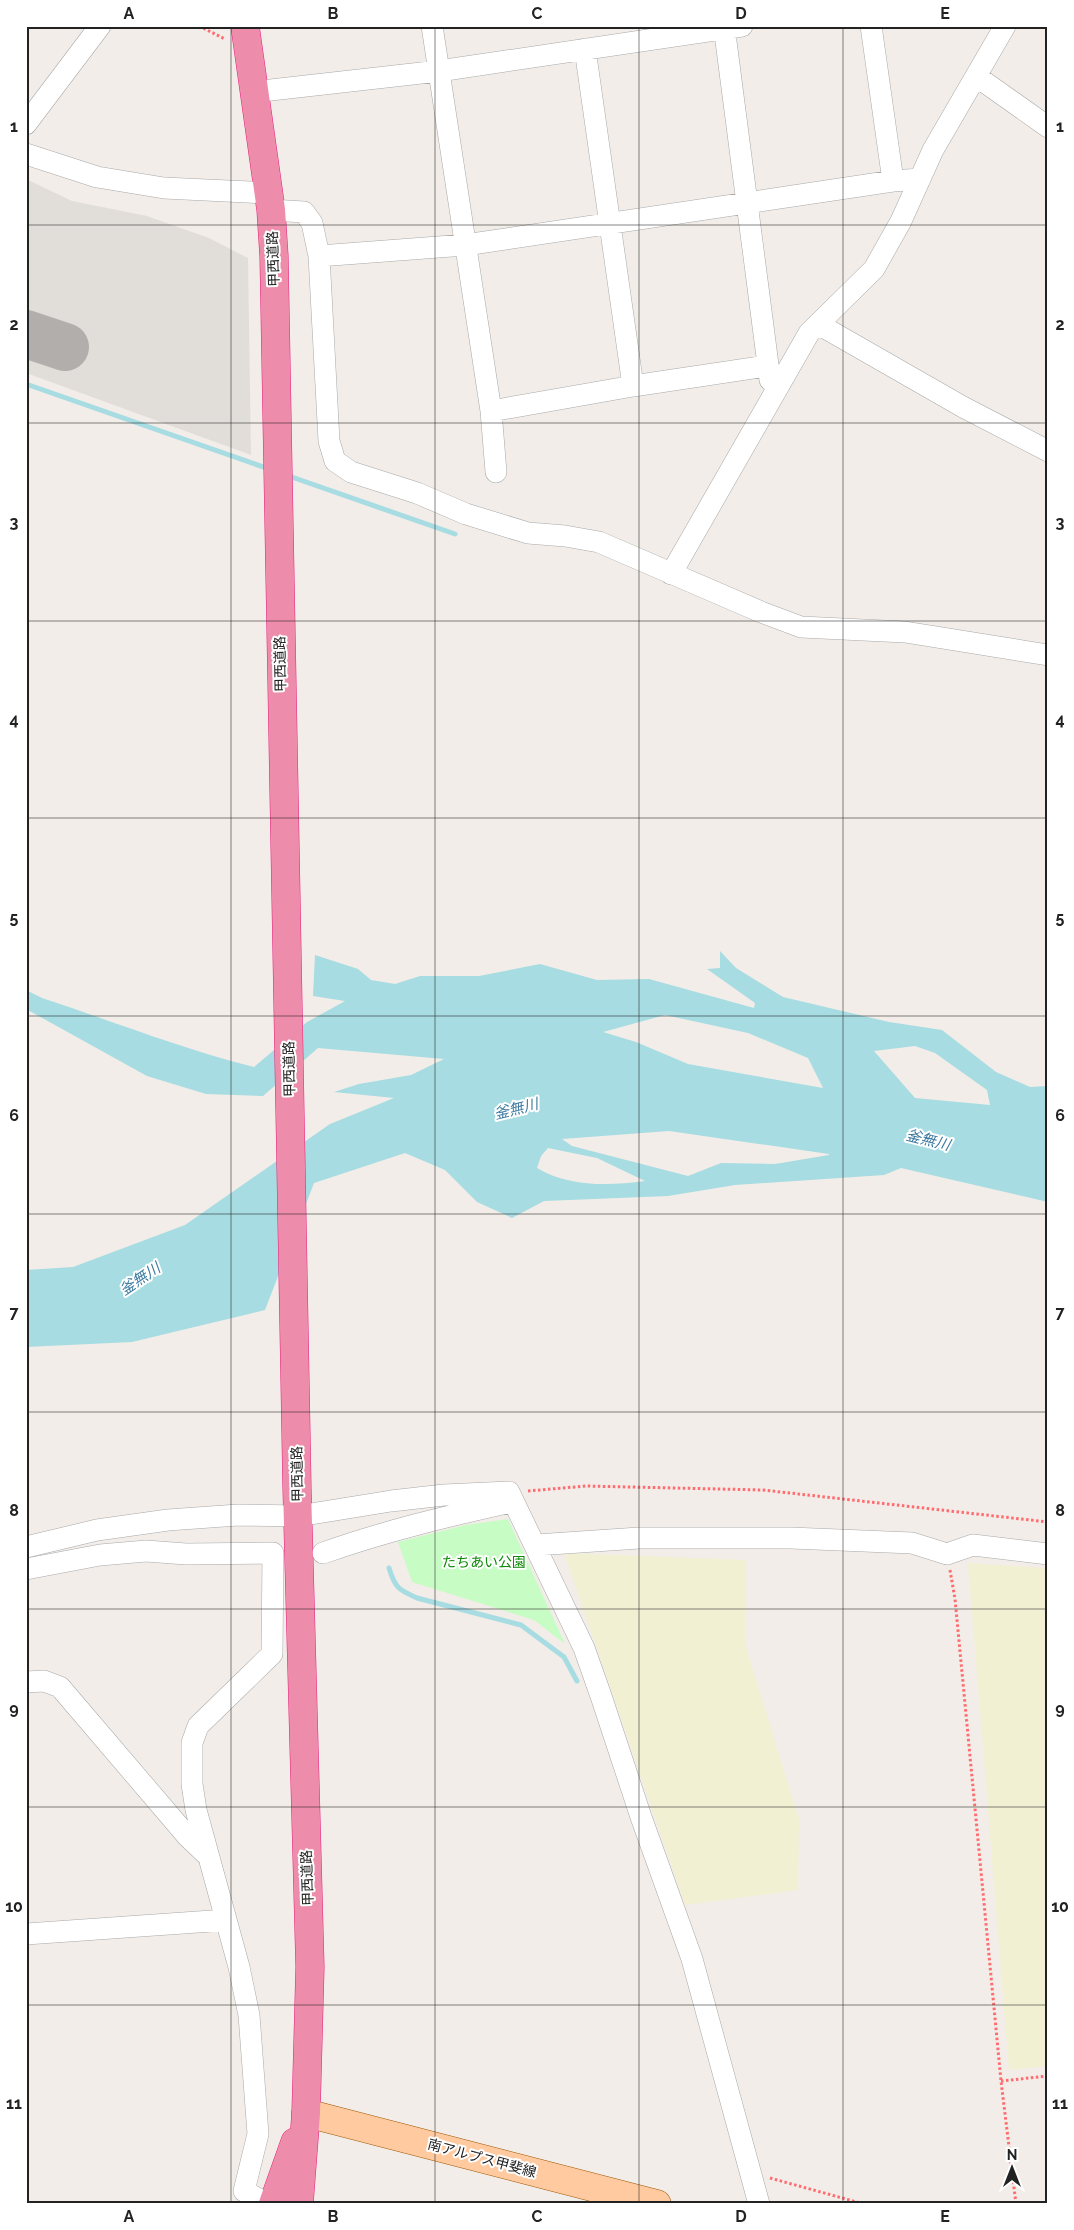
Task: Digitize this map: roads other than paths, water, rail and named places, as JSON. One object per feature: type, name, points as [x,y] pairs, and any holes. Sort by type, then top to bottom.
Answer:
[{"type":"highway","name":"甲西道路","points":[[246,26],[253,92],[270,201],[274,256],[297,1488],[310,1967],[306,2113],[299,2204]]},
{"type":"highway","name":"甲西道路","points":[[273,2204],[306,2113]]},
{"type":"main road","name":"南アルプス甲斐線","points":[[306,2113],[657,2204]]},
{"type":"street","points":[[26,124],[100,26]]},
{"type":"street","points":[[432,26],[491,411],[496,472]]},
{"type":"street","points":[[871,26],[893,181]]},
{"type":"street","points":[[671,574],[809,333],[874,269],[901,222],[933,150],[1005,26]]},
{"type":"street","points":[[253,92],[439,71],[730,27],[747,203],[769,373],[633,386],[491,411]]},
{"type":"street","points":[[585,49],[608,223],[633,386]]},
{"type":"street","points":[[976,76],[1048,126]]},
{"type":"street","points":[[26,154],[96,176],[164,188],[270,201],[304,212],[312,223],[320,256],[329,441],[335,461],[351,472],[417,493],[466,514],[528,533],[565,536],[599,542],[671,574],[801,627],[905,632],[1048,654]]},
{"type":"street","points":[[320,256],[465,245],[893,181],[920,179]]},
{"type":"street","points":[[818,324],[963,407],[1048,451]]},
{"type":"street","points":[[26,1548],[96,1530],[168,1520],[238,1516],[298,1516],[391,1501],[444,1495],[512,1497]]},
{"type":"street","points":[[512,1497],[587,1656],[641,1817],[692,1959],[758,2204]]},
{"type":"street","points":[[324,1553],[369,1537],[512,1497]]},
{"type":"street","points":[[536,1545],[639,1538],[791,1538],[912,1543],[948,1554],[972,1545],[1048,1554]]},
{"type":"street","points":[[26,1569],[100,1555],[146,1551],[186,1554],[273,1554],[272,1654],[198,1726],[192,1743],[192,1784],[196,1810],[240,1967],[249,2015],[258,2134],[242,2197],[268,2204]]},
{"type":"street","points":[[26,1682],[44,1681],[60,1687],[188,1837],[209,1857]]},
{"type":"street","points":[[26,1934],[226,1920]]},
{"type":"water","name":"釜無川","points":[[720,951],[736,968],[783,997],[889,1022],[942,1030],[996,1072],[1030,1087],[1048,1086],[1048,1202],[901,1168],[884,1175],[735,1185],[668,1196],[544,1201],[512,1218],[477,1202],[445,1170],[405,1153],[314,1183],[265,1310],[132,1342],[26,1347],[26,1270],[73,1267],[185,1225],[330,1124],[394,1098],[334,1092],[359,1084],[411,1075],[444,1059],[318,1048],[263,1096],[206,1094],[147,1076],[26,1009],[26,990],[42,998],[174,1043],[254,1067],[307,1022],[345,1001],[313,996],[315,955],[358,969],[371,980],[395,984],[420,976],[479,976],[540,964],[597,980],[649,979],[754,1008],[755,1003],[707,969],[720,968]],"holes":[[[665,1015],[748,1033],[808,1058],[823,1088],[688,1064],[636,1042],[603,1032]],[[915,1046],[935,1053],[987,1090],[990,1105],[915,1098],[874,1051]],[[669,1131],[829,1155],[775,1164],[721,1163],[688,1176],[572,1146],[562,1139]],[[548,1148],[597,1158],[645,1181],[590,1184],[562,1179],[537,1168],[541,1156]]]},
{"type":"waterway","points":[[26,384],[269,469]]},
{"type":"waterway","points":[[286,475],[455,534]]},
{"type":"waterway","points":[[389,1568],[398,1588],[417,1598],[521,1625],[564,1657],[577,1681]]},
{"type":"park label","name":"たちあい公園","points":[[484,1562]]}]
